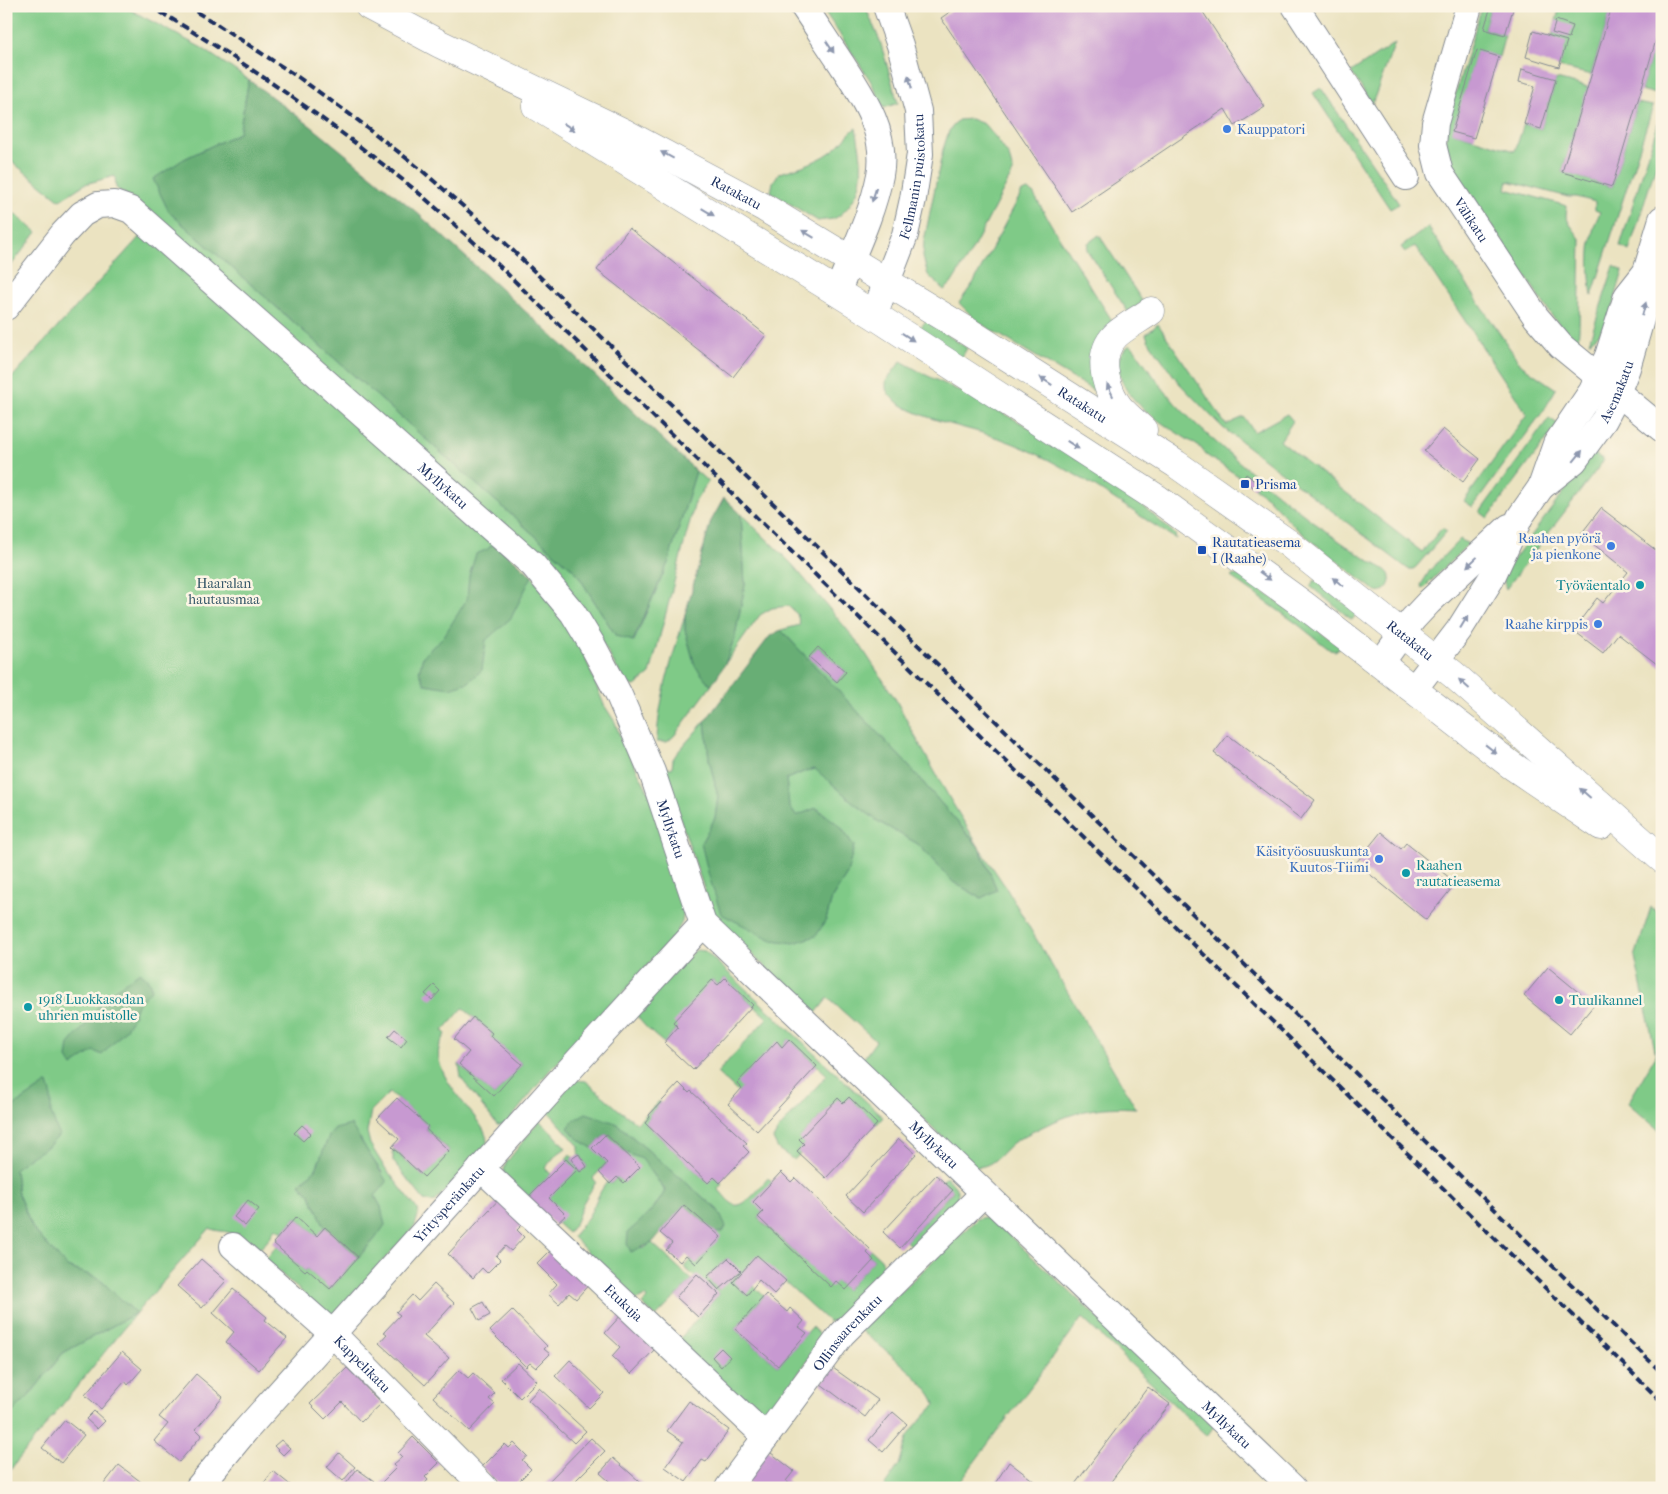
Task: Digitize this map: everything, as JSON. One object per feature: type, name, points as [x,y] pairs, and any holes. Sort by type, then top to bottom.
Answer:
[{"type":"main road","name":"Ratakatu","points":[[369,6],[440,44],[623,132],[765,208],[972,334],[1176,464],[1288,543],[1454,675],[1662,859]]},
{"type":"main road","name":"Ratakatu","points":[[440,44],[577,132],[874,315],[1158,499],[1304,605],[1511,765],[1662,868]]},
{"type":"main road","points":[[1151,312],[1116,335],[1106,349],[1104,365],[1107,384],[1117,404],[1151,438],[1206,486]]},
{"type":"street","name":"Fellmanin puistokatu","points":[[803,6],[864,99],[873,117],[880,144],[880,174],[869,213],[836,293]]},
{"type":"street","name":"Fellmanin puistokatu","points":[[874,315],[905,234],[920,154],[918,111],[900,45],[886,6]]},
{"type":"street","points":[[1294,6],[1406,177]]},
{"type":"street","name":"Välikatu","points":[[1469,6],[1435,123],[1433,145],[1437,166],[1449,189],[1536,317],[1561,346],[1662,429]]},
{"type":"street","name":"Myllykatu","points":[[6,306],[63,234],[82,214],[98,205],[114,204],[131,210],[533,565],[573,613],[618,693],[652,772],[703,924],[1293,1488]]},
{"type":"street","name":"Asemakatu","points":[[1380,664],[1429,602],[1520,516],[1541,487],[1556,444],[1592,391],[1608,384],[1627,368],[1648,295],[1646,272],[1658,249],[1662,220]]},
{"type":"street","name":"Asemakatu","points":[[1414,689],[1459,630],[1491,579],[1520,516]]},
{"type":"street","name":"Yritysperänkatu","points":[[198,1488],[245,1431],[703,924]]},
{"type":"street","name":"Etukuja","points":[[481,1168],[766,1437]]},
{"type":"street","name":"Ollinsaarenkatu","points":[[728,1488],[842,1334],[984,1193]]},
{"type":"street","name":"Kappelikatu","points":[[233,1246],[333,1334],[485,1488]]},
{"type":"green space","points":[[6,6],[123,6],[202,48],[249,80],[239,133],[184,159],[169,212],[576,572],[616,636],[634,641],[668,563],[696,471],[708,482],[695,502],[650,674],[635,686],[626,684],[593,627],[137,202],[116,188],[115,176],[85,184],[60,200],[6,157]]},
{"type":"green space","points":[[821,6],[865,6],[880,41],[898,103],[884,108],[870,80]]},
{"type":"green space","points":[[1482,6],[1491,6],[1484,29],[1505,35],[1499,57],[1477,51],[1453,132],[1515,151],[1524,124],[1541,129],[1556,79],[1588,87],[1562,172],[1612,187],[1637,103],[1653,106],[1592,296],[1590,247],[1600,212],[1595,210],[1595,202],[1508,181],[1506,189],[1567,206],[1566,216],[1581,240],[1578,340],[1562,328],[1552,316],[1462,180],[1453,164],[1447,147],[1446,138],[1449,115]]},
{"type":"green space","points":[[1560,6],[1612,6],[1591,75],[1559,67],[1552,36]]},
{"type":"green space","points":[[1662,20],[1662,76],[1656,94],[1641,90]]},
{"type":"green space","points":[[1395,43],[1372,104],[1351,72]]},
{"type":"green space","points":[[249,80],[312,127],[414,210],[580,361],[696,471],[668,563],[633,641],[616,636],[576,572],[169,212],[153,179],[184,159],[239,133]]},
{"type":"green space","points":[[1321,88],[1399,204],[1390,209],[1313,93]]},
{"type":"green space","points":[[1662,110],[1662,146],[1629,251],[1620,246]]},
{"type":"green space","points":[[971,119],[984,124],[997,139],[1009,156],[1013,172],[970,254],[951,284],[944,290],[928,275],[923,257],[924,241],[943,149],[949,131],[958,120]]},
{"type":"green space","points":[[856,128],[861,159],[861,179],[854,198],[847,209],[840,215],[833,219],[818,221],[771,192],[773,182],[779,173],[817,160],[831,152]]},
{"type":"green space","points":[[1028,190],[1033,193],[1113,322],[1097,341],[1091,356],[1093,372],[1101,395],[983,325],[959,303],[974,282],[1022,192]]},
{"type":"green space","points":[[6,207],[37,232],[6,272]]},
{"type":"green space","points":[[1428,227],[1521,365],[1556,389],[1544,410],[1473,507],[1464,501],[1527,414],[1415,246],[1405,252],[1401,247]]},
{"type":"green space","name":"Haaralan hautausmaa","points":[[144,232],[532,576],[574,629],[604,705],[615,722],[621,739],[657,808],[685,903],[682,922],[675,935],[585,1035],[549,1071],[508,1122],[497,1125],[461,1078],[459,1064],[494,1096],[522,1064],[490,1036],[492,1033],[463,1008],[443,1031],[446,1034],[439,1048],[439,1057],[444,1075],[483,1129],[487,1143],[436,1201],[424,1200],[393,1161],[393,1149],[424,1177],[449,1150],[426,1129],[428,1126],[389,1093],[371,1111],[367,1132],[370,1144],[383,1165],[417,1209],[418,1215],[415,1226],[335,1313],[327,1314],[265,1260],[277,1246],[305,1271],[307,1269],[330,1289],[375,1239],[381,1207],[375,1196],[382,1172],[360,1138],[329,1136],[316,1169],[300,1184],[310,1195],[325,1227],[317,1236],[296,1217],[283,1232],[276,1228],[264,1245],[253,1251],[233,1234],[210,1228],[136,1313],[98,1278],[67,1267],[33,1229],[18,1194],[15,1171],[6,1162],[6,384]]},
{"type":"green space","points":[[1099,235],[1143,302],[1128,312],[1087,250],[1088,243]]},
{"type":"green space","points":[[1614,266],[1623,271],[1609,319],[1599,334],[1589,342]]},
{"type":"green space","points":[[926,321],[967,348],[961,359],[920,328]]},
{"type":"green space","points":[[1158,324],[1226,425],[1244,417],[1254,432],[1287,414],[1293,421],[1280,441],[1422,552],[1442,528],[1447,531],[1416,567],[1408,569],[1222,427],[1179,383],[1148,340],[1146,334]]},
{"type":"green space","points":[[1130,345],[1175,403],[1212,439],[1310,520],[1388,572],[1390,580],[1388,587],[1383,591],[1374,590],[1298,530],[1267,497],[1254,488],[1258,483],[1246,475],[1243,479],[1206,455],[1201,448],[1140,406],[1130,395],[1119,371],[1118,363],[1120,356]]},
{"type":"green space","points":[[901,361],[1027,426],[1122,488],[1175,534],[1176,539],[1085,481],[1038,454],[989,435],[932,418],[903,406],[892,398],[886,389],[886,381]]},
{"type":"green space","points":[[1549,418],[1558,424],[1488,518],[1480,512]]},
{"type":"green space","points":[[1593,453],[1604,460],[1506,589],[1502,575]]},
{"type":"green space","points":[[724,498],[741,514],[745,585],[735,636],[725,664],[711,686],[695,666],[685,630],[685,615],[711,521]]},
{"type":"green space","points":[[741,514],[792,564],[860,645],[896,700],[950,799],[979,847],[907,764],[781,630],[800,625],[797,614],[788,606],[772,608],[760,615],[725,664],[735,636],[745,585]],"holes":[[[818,647],[846,672],[837,682],[809,657]]]},
{"type":"green space","points":[[1460,539],[1468,544],[1423,589],[1421,585],[1430,570]]},
{"type":"green space","points":[[494,542],[532,576],[511,618],[486,640],[482,670],[469,682],[450,688],[425,684],[419,672],[423,656],[444,636],[467,599],[469,576],[476,554],[488,549]]},
{"type":"green space","points":[[1236,575],[1243,577],[1341,647],[1335,651],[1330,650],[1296,623],[1231,577]]},
{"type":"green space","points":[[1315,580],[1357,613],[1352,620],[1310,586]]},
{"type":"green space","points":[[685,615],[685,630],[695,665],[711,686],[674,736],[667,742],[657,742],[663,694]]},
{"type":"green space","points":[[781,630],[907,764],[979,847],[997,890],[981,898],[953,882],[918,844],[879,822],[815,769],[786,779],[789,806],[796,816],[816,808],[840,826],[854,846],[847,874],[832,898],[826,920],[816,936],[794,943],[772,940],[721,914],[701,843],[715,818],[718,797],[709,759],[705,721],[770,636]]},
{"type":"green space","points":[[705,721],[709,759],[718,797],[715,818],[701,843],[826,920],[832,898],[847,874],[854,846],[840,826],[817,808],[796,816],[789,806],[786,779],[816,769],[879,822],[918,844],[953,882],[981,898],[997,890],[979,847],[1005,886],[1136,1108],[1098,1109],[1069,1116],[1041,1127],[1017,1140],[993,1162],[981,1167],[973,1167],[863,1059],[876,1041],[828,998],[815,1014],[718,922],[711,909],[663,768],[672,768],[673,759],[677,753]]},
{"type":"green space","points":[[1651,907],[1662,916],[1662,1133],[1628,1103],[1656,1055],[1635,957]]},
{"type":"green space","points":[[694,951],[705,951],[883,1117],[877,1124],[849,1097],[843,1103],[838,1098],[799,1139],[804,1144],[800,1154],[794,1160],[778,1149],[773,1139],[778,1130],[827,1075],[789,1039],[782,1047],[777,1042],[739,1093],[717,1073],[767,1018],[725,978],[718,985],[712,980],[664,1043],[648,1030],[636,1014]]},
{"type":"green space","points":[[140,972],[147,978],[152,989],[137,1005],[132,1019],[125,1030],[102,1055],[94,1051],[72,1066],[67,1058],[69,1044],[88,1022],[105,996]]},
{"type":"green space","points":[[575,1080],[586,1081],[637,1123],[659,1101],[660,1103],[649,1115],[650,1117],[645,1123],[708,1183],[714,1177],[722,1184],[718,1189],[735,1205],[744,1203],[768,1178],[772,1182],[763,1212],[758,1218],[831,1286],[836,1281],[846,1290],[874,1260],[867,1253],[870,1249],[881,1259],[887,1274],[838,1320],[829,1322],[757,1256],[733,1282],[746,1294],[754,1286],[764,1296],[735,1329],[778,1366],[812,1327],[822,1340],[766,1419],[676,1343],[719,1294],[684,1267],[691,1259],[697,1264],[720,1237],[716,1233],[718,1210],[616,1123],[577,1138],[592,1148],[607,1163],[593,1178],[596,1182],[583,1203],[576,1222],[568,1233],[557,1223],[565,1215],[549,1198],[576,1170],[566,1159],[570,1154],[573,1157],[571,1159],[580,1172],[587,1167],[579,1154],[579,1146],[547,1110]],"holes":[[[728,1258],[740,1271],[718,1290],[707,1277]]]},
{"type":"green space","points":[[48,1083],[51,1093],[51,1113],[59,1135],[49,1146],[20,1164],[15,1170],[18,1194],[33,1229],[67,1267],[98,1278],[136,1313],[63,1353],[28,1397],[6,1419],[6,1111]]},
{"type":"green space","points":[[586,1113],[616,1123],[718,1210],[726,1227],[723,1232],[716,1233],[684,1205],[652,1243],[631,1252],[627,1244],[628,1232],[654,1208],[665,1190],[642,1159],[624,1152],[606,1134],[592,1148],[577,1138],[568,1128],[574,1120]]},
{"type":"green space","points":[[539,1121],[566,1148],[556,1155],[545,1168],[551,1174],[527,1198],[504,1176],[504,1170],[506,1163]]},
{"type":"green space","points":[[351,1125],[387,1182],[375,1196],[381,1207],[385,1225],[358,1257],[325,1227],[310,1195],[300,1184],[316,1169],[329,1136],[335,1129]]},
{"type":"green space","points":[[624,1152],[642,1158],[665,1191],[648,1214],[631,1251],[644,1248],[652,1243],[692,1280],[656,1317],[642,1304],[647,1299],[645,1296],[635,1301],[573,1237],[588,1217],[601,1190],[608,1181],[611,1184],[617,1177],[624,1183],[639,1167]]},
{"type":"green space","points":[[946,1177],[957,1190],[956,1205],[913,1248],[906,1241],[953,1191],[942,1181]]},
{"type":"green space","points":[[984,1217],[991,1219],[997,1224],[1214,1426],[1207,1436],[1082,1318],[955,1488],[883,1488],[899,1465],[907,1438],[915,1426],[935,1405],[925,1387],[915,1377],[860,1330],[977,1219]]},
{"type":"green space","points":[[136,1313],[6,1475],[6,1419],[28,1397],[63,1353]]},
{"type":"building","points":[[957,6],[1199,6],[1265,107],[1235,126],[1225,109],[1072,212],[941,18]]},
{"type":"building","points":[[1491,6],[1514,6],[1505,35],[1484,29]]},
{"type":"building","points":[[1612,6],[1662,6],[1662,20],[1612,187],[1562,172]]},
{"type":"building","points":[[1556,20],[1573,26],[1569,38],[1552,33]]},
{"type":"building","points":[[1533,31],[1567,41],[1559,67],[1526,57]]},
{"type":"building","points":[[1477,50],[1499,57],[1474,138],[1452,132]]},
{"type":"building","points":[[1522,69],[1556,79],[1541,129],[1524,124],[1535,86],[1519,82]]},
{"type":"building","points":[[629,228],[766,335],[733,377],[597,270]]},
{"type":"building","points":[[1443,429],[1480,459],[1463,482],[1424,451]]},
{"type":"building","points":[[1246,474],[1258,483],[1254,488],[1243,479]]},
{"type":"building","name":"Työväentalo","points":[[1601,508],[1662,555],[1662,668],[1618,634],[1603,653],[1573,630],[1597,598],[1603,603],[1628,572],[1581,534]]},
{"type":"building","points":[[818,647],[846,672],[837,682],[809,657]]},
{"type":"building","points":[[1228,735],[1315,800],[1301,819],[1214,753]]},
{"type":"building","name":"Raahen rautatieasema","points":[[1381,832],[1401,849],[1406,843],[1456,883],[1426,920],[1356,863]]},
{"type":"building","name":"Tuulikannel","points":[[1548,967],[1594,1005],[1570,1034],[1524,996]]},
{"type":"building","points":[[725,978],[753,1005],[693,1070],[664,1043],[678,1027],[673,1022],[712,980],[718,985]]},
{"type":"building","points":[[434,985],[440,991],[432,1000],[425,994]]},
{"type":"building","points":[[473,1017],[492,1033],[490,1036],[522,1064],[494,1096],[459,1064],[469,1052],[454,1039]]},
{"type":"building","points":[[395,1029],[407,1039],[401,1047],[388,1037]]},
{"type":"building","points":[[789,1039],[817,1066],[757,1131],[728,1104],[742,1088],[737,1083],[777,1041],[782,1047]]},
{"type":"building","points":[[679,1083],[689,1093],[691,1091],[747,1143],[743,1146],[749,1152],[720,1183],[714,1177],[708,1183],[645,1123],[650,1117],[649,1115]]},
{"type":"building","points":[[849,1097],[877,1124],[826,1178],[797,1151],[804,1144],[799,1139],[838,1098],[843,1103]]},
{"type":"building","points":[[397,1098],[428,1126],[426,1129],[449,1151],[424,1177],[392,1147],[399,1139],[377,1119]]},
{"type":"building","points":[[302,1125],[311,1133],[303,1141],[294,1133]]},
{"type":"building","points":[[606,1134],[640,1167],[624,1183],[617,1177],[610,1184],[599,1172],[607,1163],[592,1148]]},
{"type":"building","points":[[899,1139],[916,1154],[863,1212],[846,1196]]},
{"type":"building","points":[[579,1154],[587,1167],[580,1172],[571,1159]]},
{"type":"building","points":[[566,1159],[577,1170],[549,1198],[566,1215],[555,1225],[527,1198]]},
{"type":"building","points":[[781,1172],[791,1182],[795,1178],[870,1249],[867,1253],[874,1260],[846,1290],[836,1281],[831,1287],[758,1217],[763,1212],[753,1202]]},
{"type":"building","points":[[936,1175],[953,1190],[900,1248],[883,1232]]},
{"type":"building","points":[[502,1196],[527,1220],[517,1230],[524,1237],[511,1251],[505,1246],[496,1256],[500,1260],[487,1273],[482,1268],[473,1278],[448,1254]]},
{"type":"building","points":[[248,1200],[259,1209],[245,1226],[234,1217]]},
{"type":"building","points":[[684,1205],[721,1237],[696,1264],[686,1255],[680,1262],[666,1250],[672,1243],[660,1233]]},
{"type":"building","points":[[296,1217],[317,1236],[325,1227],[358,1257],[330,1289],[307,1269],[305,1271],[273,1243]]},
{"type":"building","points":[[554,1247],[591,1282],[576,1299],[569,1293],[559,1304],[548,1294],[557,1284],[537,1264]]},
{"type":"building","points":[[757,1255],[786,1281],[774,1294],[759,1280],[747,1295],[733,1282]]},
{"type":"building","points":[[728,1258],[741,1271],[719,1290],[707,1277]]},
{"type":"building","points":[[201,1259],[226,1281],[202,1308],[177,1286]]},
{"type":"building","points":[[697,1274],[719,1294],[698,1317],[676,1297]]},
{"type":"building","points":[[434,1284],[454,1303],[424,1336],[449,1358],[425,1385],[379,1343],[387,1334],[384,1332],[400,1315],[396,1312],[412,1295],[418,1301]]},
{"type":"building","points":[[233,1289],[267,1317],[265,1320],[287,1338],[259,1370],[226,1342],[234,1332],[213,1313]]},
{"type":"building","points":[[766,1294],[787,1312],[790,1308],[804,1321],[799,1327],[807,1333],[778,1366],[735,1329]]},
{"type":"building","points":[[483,1302],[490,1315],[479,1321],[472,1308]]},
{"type":"building","points":[[512,1310],[547,1346],[544,1349],[550,1354],[536,1368],[530,1363],[526,1367],[490,1331]]},
{"type":"building","points":[[622,1314],[657,1347],[631,1374],[612,1356],[620,1347],[605,1333]]},
{"type":"building","points":[[721,1348],[730,1357],[721,1367],[712,1357]]},
{"type":"building","points":[[122,1352],[142,1369],[128,1385],[125,1381],[101,1409],[85,1395]]},
{"type":"building","points":[[570,1360],[604,1393],[589,1408],[555,1376]]},
{"type":"building","points":[[518,1363],[537,1381],[520,1398],[501,1379]]},
{"type":"building","points":[[347,1368],[381,1403],[361,1422],[342,1402],[325,1419],[310,1404]]},
{"type":"building","points":[[833,1368],[878,1400],[865,1417],[821,1384]]},
{"type":"building","points":[[459,1370],[468,1378],[473,1373],[495,1393],[489,1399],[495,1404],[469,1431],[433,1397]]},
{"type":"building","points":[[196,1374],[223,1397],[196,1429],[202,1435],[179,1462],[154,1441],[168,1424],[159,1417]]},
{"type":"building","points":[[1148,1387],[1170,1404],[1106,1488],[1080,1488],[1075,1484]]},
{"type":"building","points":[[539,1388],[586,1431],[574,1443],[528,1400]]},
{"type":"building","points":[[689,1401],[729,1430],[706,1462],[702,1460],[686,1482],[665,1467],[683,1442],[667,1431]]},
{"type":"building","points":[[94,1411],[105,1421],[97,1429],[86,1419]]},
{"type":"building","points":[[893,1412],[907,1424],[883,1452],[869,1440]]},
{"type":"building","points":[[65,1420],[84,1435],[61,1463],[42,1448]]},
{"type":"building","points":[[413,1437],[439,1463],[425,1477],[428,1480],[421,1488],[380,1488],[378,1486],[396,1468],[393,1465],[402,1457],[398,1453]]},
{"type":"building","points":[[591,1438],[605,1451],[568,1488],[546,1488],[544,1486]]},
{"type":"building","points":[[281,1440],[290,1448],[283,1455],[274,1446]]},
{"type":"building","points":[[514,1443],[527,1456],[522,1460],[531,1469],[512,1488],[502,1488],[482,1467],[505,1444],[509,1448]]},
{"type":"building","points":[[766,1449],[794,1471],[786,1481],[791,1485],[788,1488],[755,1488],[743,1479]]},
{"type":"building","points":[[339,1453],[355,1467],[343,1481],[327,1467]]},
{"type":"building","points":[[613,1458],[647,1488],[617,1488],[600,1473]]},
{"type":"building","points":[[1009,1462],[1043,1488],[992,1488]]},
{"type":"building","points":[[119,1465],[149,1488],[109,1488],[104,1484]]},
{"type":"building","points":[[357,1469],[374,1481],[369,1488],[343,1488]]},
{"type":"building","points":[[273,1471],[294,1488],[260,1488]]},
{"type":"railway","points":[[150,6],[248,67],[343,134],[415,190],[487,254],[1662,1402]]},
{"type":"railway","points":[[186,6],[298,77],[355,118],[419,168],[502,240],[1662,1373]]},
{"type":"place","name":"Kauppatori","points":[[1227,129]]},
{"type":"place","name":"Prisma","points":[[1245,484]]},
{"type":"place","name":"Raahen pyörä ja pienkone","points":[[1611,546]]},
{"type":"place","name":"Rautatieasema I (Raahe)","points":[[1202,550]]},
{"type":"place","name":"Työväentalo","points":[[1640,585]]},
{"type":"place","name":"Raahe kirppis","points":[[1598,624]]},
{"type":"place","name":"Käsityöosuuskunta Kuutos-Tiimi","points":[[1379,859]]},
{"type":"place","name":"Raahen rautatieasema","points":[[1406,873]]},
{"type":"place","name":"Tuulikannel","points":[[1559,1000]]},
{"type":"place","name":"1918 Luokkasodan uhrien muistolle","points":[[28,1007]]}]
